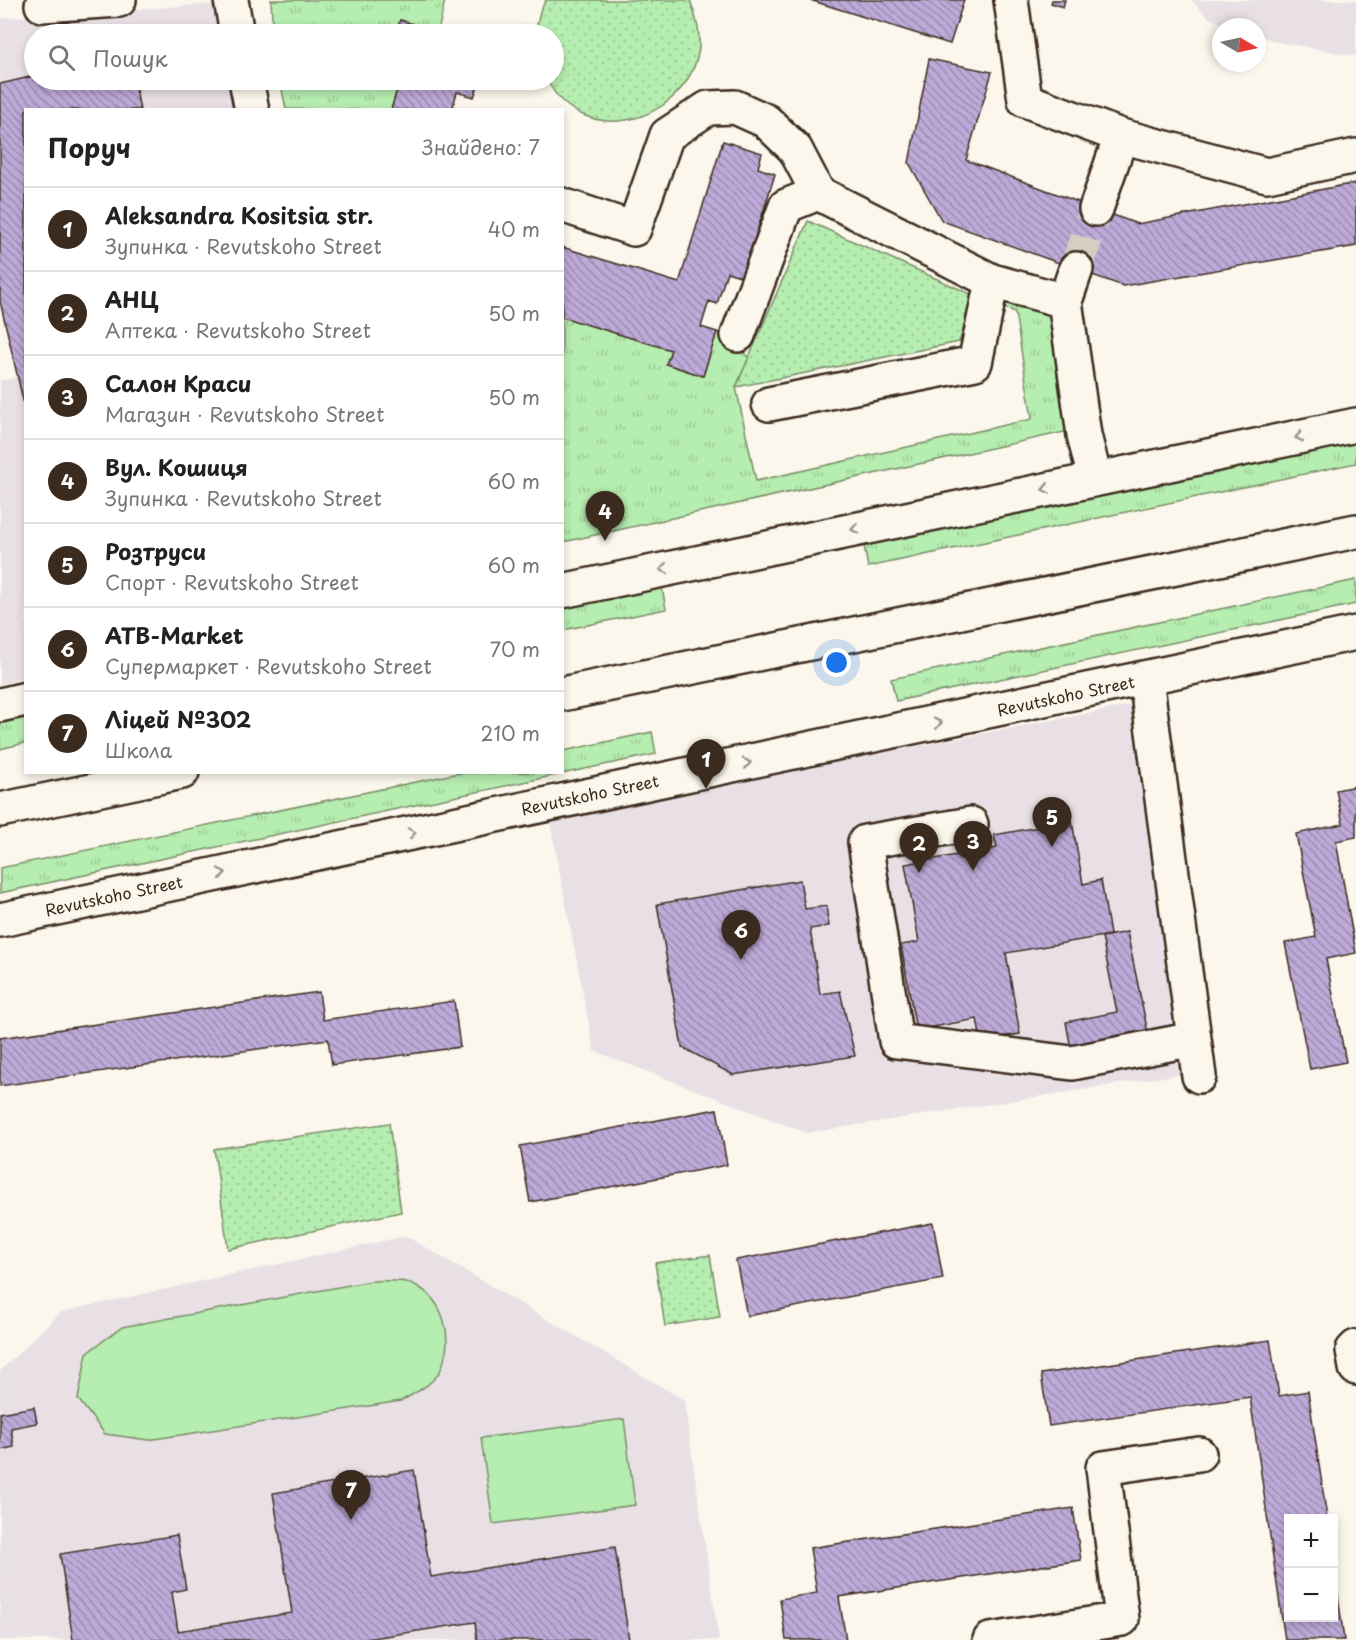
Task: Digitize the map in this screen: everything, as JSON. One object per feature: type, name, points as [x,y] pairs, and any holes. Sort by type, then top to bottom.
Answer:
[{"type":"street","points":[[42,5],[119,0]]},
{"type":"street","points":[[231,0],[235,24]]},
{"type":"street","points":[[1011,0],[1025,100],[1122,136],[1267,175],[1356,156]]},
{"type":"street","points":[[248,90],[252,108]]},
{"type":"street","points":[[564,206],[634,229],[666,135],[708,108],[735,107],[766,121],[795,149],[818,193],[992,282],[1065,301]]},
{"type":"street","points":[[1096,209],[1122,136]]},
{"type":"street","points":[[738,335],[786,206],[818,193]]},
{"type":"street","points":[[1076,268],[1065,301],[1084,435],[1095,479]]},
{"type":"street","points":[[769,404],[975,363],[992,282]]},
{"type":"street","points":[[564,591],[1356,425]]},
{"type":"street","points":[[564,694],[1356,531]]},
{"type":"street","name":"Revutskoho Street","points":[[0,920],[1356,633]]},
{"type":"street","points":[[1146,679],[1199,1076]]},
{"type":"street","points":[[0,705],[24,699]]},
{"type":"street","points":[[0,810],[172,774]]},
{"type":"street","points":[[971,824],[865,842],[896,1041],[1072,1063],[1194,1040]]},
{"type":"street","points":[[1356,1347],[1353,1350],[1356,1368]]},
{"type":"street","points":[[990,1640],[1122,1619],[1103,1468],[1199,1454]]},
{"type":"shaded area","points":[[1191,0],[1356,0],[1356,56],[1266,38],[1266,18],[1210,19]]},
{"type":"shaded area","points":[[231,3],[235,24],[24,24],[24,90],[248,90],[252,108],[24,108],[24,678],[0,684],[0,381],[17,377],[0,301],[0,18]]},
{"type":"shaded area","points":[[1142,703],[1195,1072],[807,1133],[594,1051],[549,817]]},
{"type":"shaded area","points":[[406,1236],[684,1400],[719,1640],[0,1640],[0,1371],[61,1312]]},
{"type":"green space","points":[[271,0],[445,0],[440,24],[413,24],[401,20],[399,24],[272,24]]},
{"type":"green space","points":[[546,0],[690,0],[699,33],[698,54],[688,78],[672,98],[652,112],[629,120],[606,121],[583,115],[563,102],[554,90],[564,90],[564,24],[537,24],[540,11]]},
{"type":"green space","points":[[282,90],[397,90],[392,108],[286,108]]},
{"type":"green space","points":[[808,221],[975,296],[959,342],[736,387]]},
{"type":"green space","points":[[1003,294],[1050,305],[1069,431],[564,542],[564,318],[671,350],[667,364],[703,376],[717,332],[725,335],[749,358],[736,387],[756,481],[1032,419],[1015,312],[999,306]]},
{"type":"green space","points":[[1356,437],[1356,463],[868,567],[863,540]]},
{"type":"green space","points":[[1356,580],[1356,604],[896,701],[891,679]]},
{"type":"green space","points":[[661,582],[666,609],[564,630],[564,603]]},
{"type":"green space","points":[[24,717],[24,743],[0,749],[0,722]]},
{"type":"green space","points":[[652,732],[656,754],[564,773],[564,751]]},
{"type":"green space","points":[[454,774],[562,774],[0,893],[0,868]]},
{"type":"green space","points":[[389,1123],[401,1212],[228,1249],[214,1149]]},
{"type":"green space","points":[[710,1255],[720,1317],[665,1326],[655,1263]]},
{"type":"green space","points":[[371,1281],[398,1281],[413,1284],[433,1299],[444,1320],[447,1345],[441,1369],[429,1384],[401,1401],[148,1440],[105,1434],[78,1399],[87,1353],[122,1327]]},
{"type":"green space","points":[[624,1419],[635,1505],[493,1524],[481,1438]]},
{"type":"building","points":[[810,0],[964,0],[950,44]]},
{"type":"building","points":[[1052,0],[1065,0],[1063,7],[1051,3]]},
{"type":"building","points":[[400,20],[413,24],[399,24]]},
{"type":"building","points":[[929,59],[992,72],[966,160],[1137,224],[1356,183],[1356,246],[1123,286],[942,221],[909,163]]},
{"type":"building","points":[[24,78],[24,90],[136,90],[140,108],[24,108],[24,404],[0,301],[0,84]]},
{"type":"building","points":[[397,90],[476,90],[474,97],[457,92],[453,108],[392,108]]},
{"type":"building","points":[[723,141],[762,153],[758,168],[775,174],[743,277],[727,272],[717,304],[709,301],[701,327],[717,332],[703,376],[666,364],[671,350],[564,318],[564,248],[679,283]]},
{"type":"building","points":[[1356,786],[1356,837],[1336,841],[1356,953],[1326,959],[1346,1062],[1310,1069],[1285,943],[1316,937],[1296,834],[1343,824],[1336,790]]},
{"type":"building","points":[[1072,821],[1083,884],[1101,880],[1110,935],[1006,953],[1020,1034],[981,1040],[977,1019],[916,1030],[901,945],[919,942],[905,864],[997,848],[994,835]]},
{"type":"building","points":[[800,880],[805,909],[826,906],[829,926],[810,929],[820,994],[840,991],[855,1056],[733,1075],[682,1047],[657,904]]},
{"type":"building","points":[[1127,932],[1149,1038],[1072,1054],[1066,1022],[1117,1012],[1102,937]]},
{"type":"building","points":[[319,992],[323,1020],[454,1001],[460,1047],[332,1065],[328,1039],[0,1086],[0,1038]]},
{"type":"building","points":[[717,1109],[727,1165],[530,1202],[520,1146]]},
{"type":"building","points":[[933,1223],[943,1279],[747,1316],[736,1260]]},
{"type":"building","points":[[1270,1340],[1279,1396],[1308,1391],[1326,1514],[1284,1514],[1284,1622],[1338,1622],[1338,1596],[1344,1640],[1285,1640],[1250,1397],[1049,1426],[1041,1374]]},
{"type":"building","points":[[34,1407],[37,1423],[11,1428],[14,1447],[0,1450],[0,1413]]},
{"type":"building","points":[[414,1470],[431,1577],[615,1547],[629,1640],[477,1640],[475,1622],[360,1640],[73,1640],[60,1554],[177,1535],[186,1589],[172,1592],[178,1631],[292,1613],[273,1493]]},
{"type":"building","points":[[1073,1508],[1081,1560],[839,1597],[846,1640],[786,1640],[780,1599],[817,1593],[810,1548]]},
{"type":"tunnel","points":[[1076,269],[1096,209]]},
{"type":"place","name":"Вул. Кошиця","points":[[605,541]]},
{"type":"place","name":"Aleksandra Kositsia str.","points":[[706,789]]},
{"type":"place","name":"Розтруси","points":[[1052,847]]},
{"type":"place","name":"Салон Краси","points":[[973,871]]},
{"type":"place","name":"АНЦ","points":[[919,873]]},
{"type":"place","name":"ATB-Market","points":[[741,960]]},
{"type":"place","name":"Ліцей №302","points":[[351,1520]]}]
